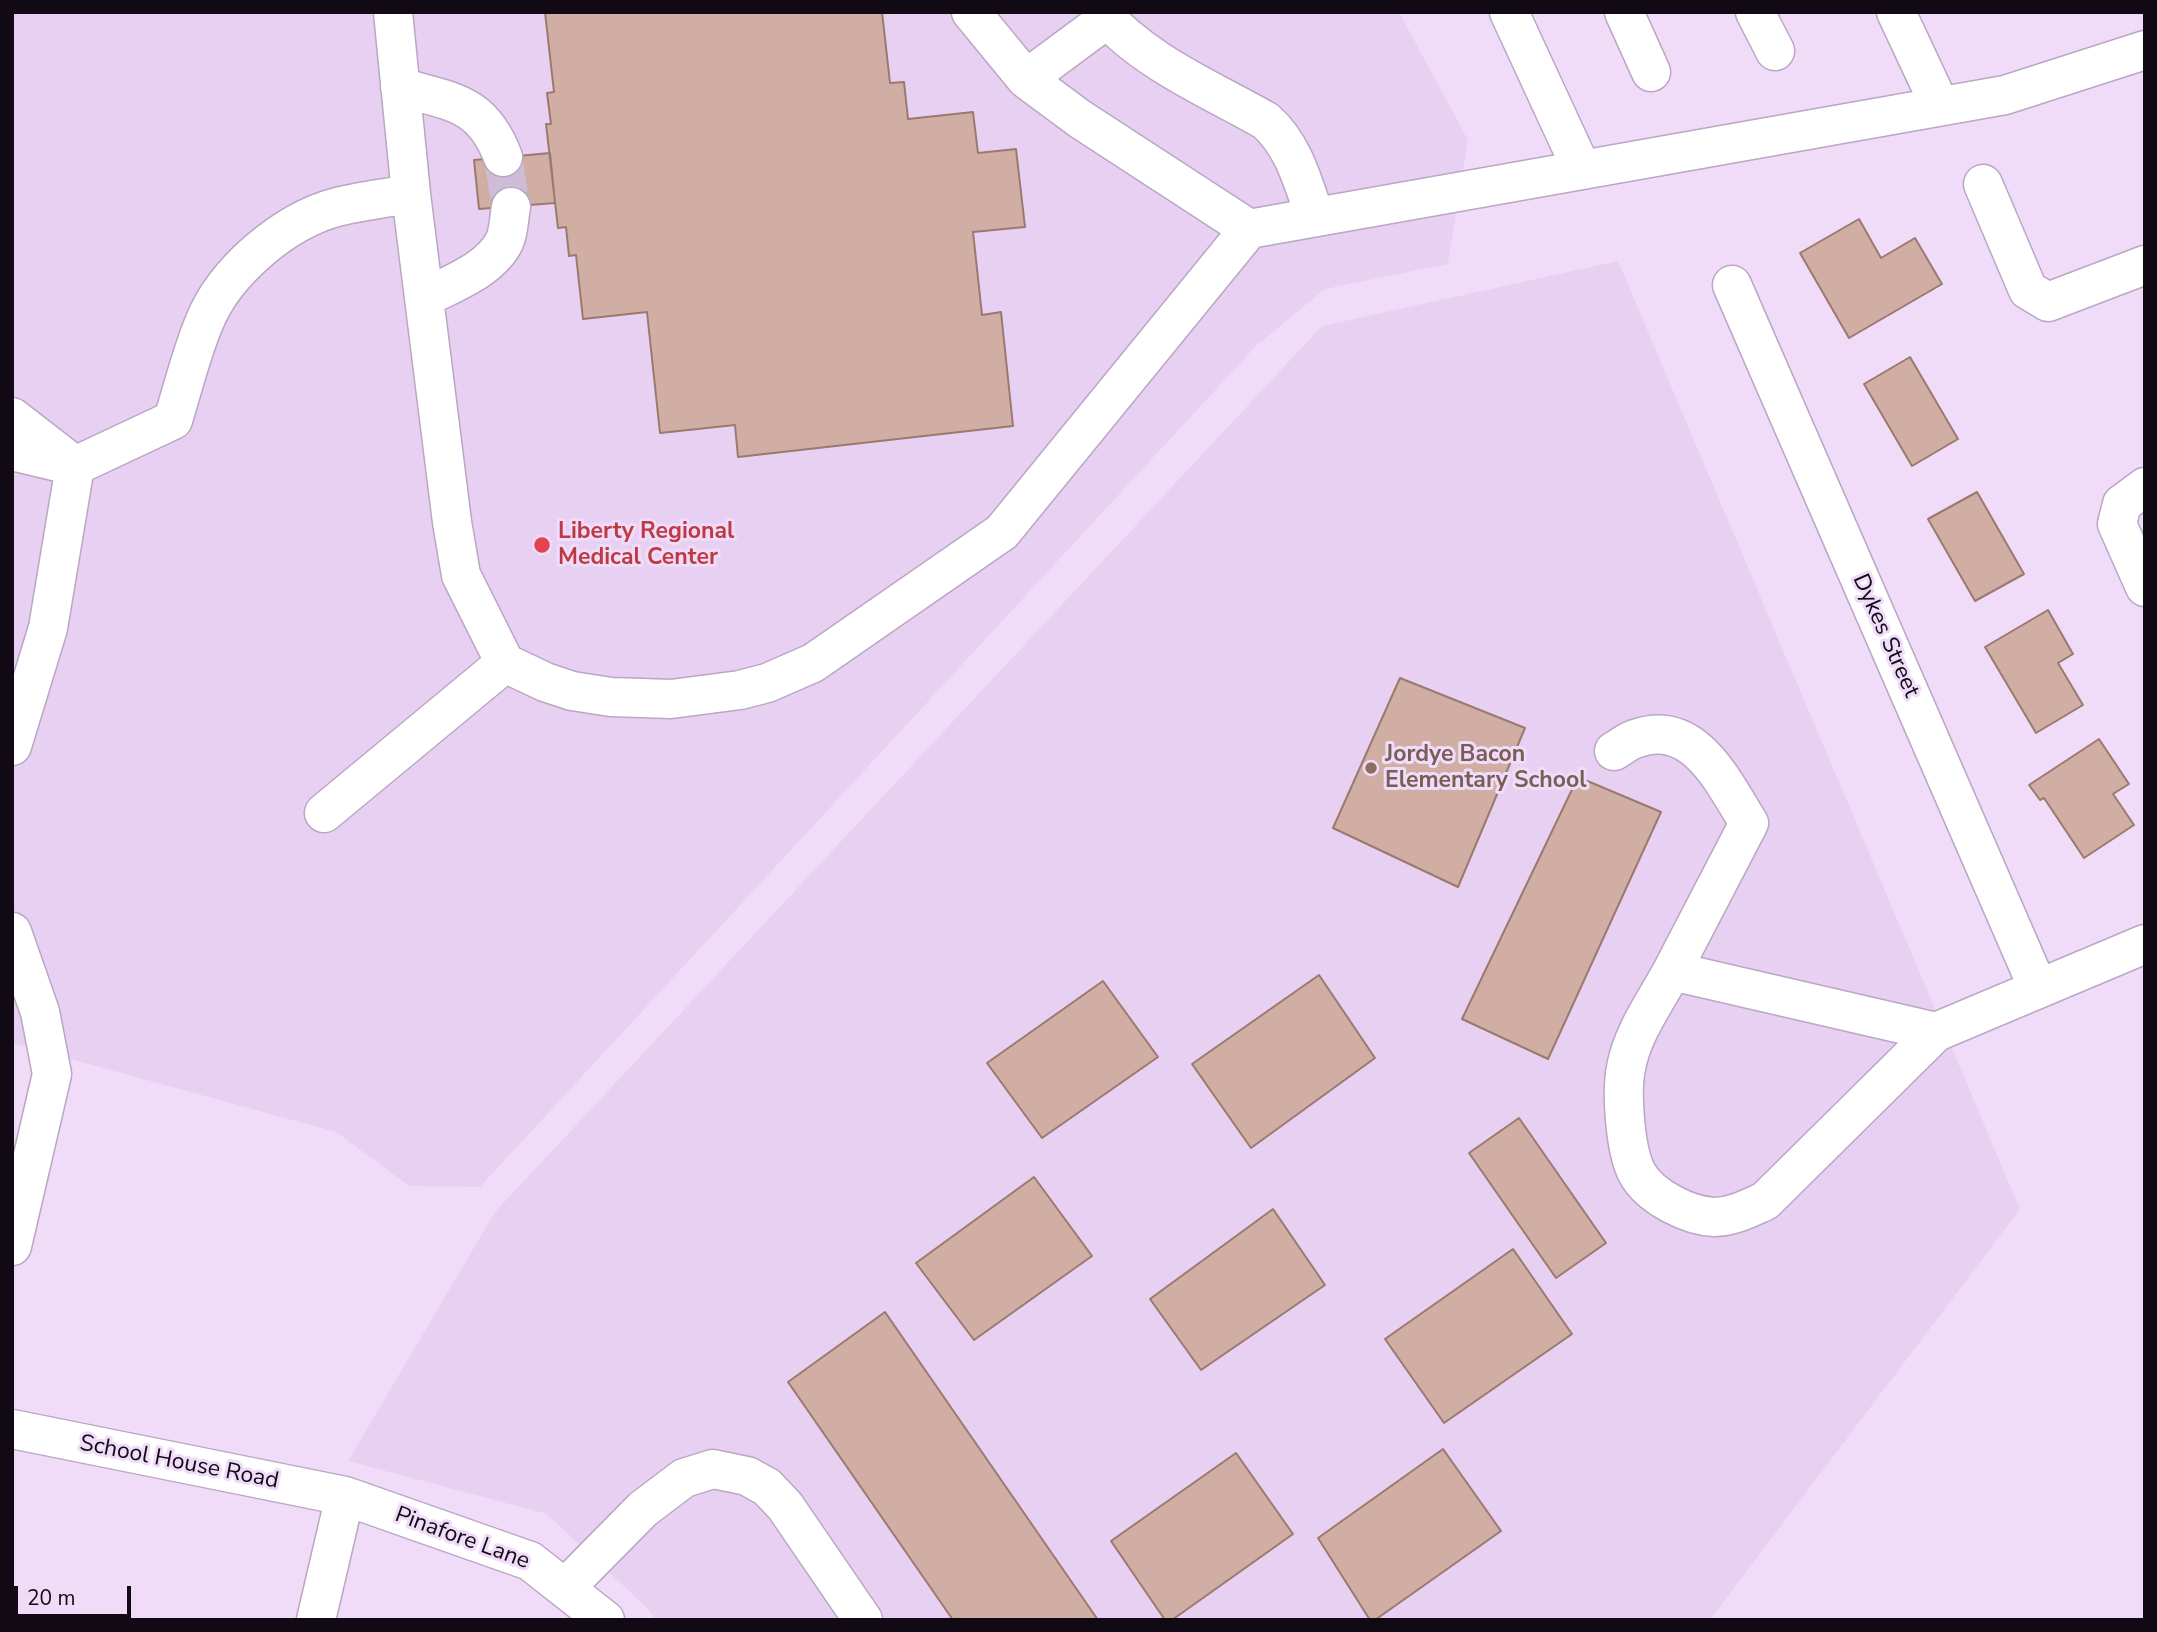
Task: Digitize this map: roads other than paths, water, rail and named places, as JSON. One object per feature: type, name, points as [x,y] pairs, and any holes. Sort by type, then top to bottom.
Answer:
[{"type":"street","points":[[393,12],[411,194],[461,575],[505,663],[545,682],[572,691],[611,697],[671,699],[740,690],[767,683],[813,663],[1002,532],[1249,229],[2005,95],[2145,50]]},
{"type":"street","points":[[971,12],[1026,79],[1080,119],[1249,229]]},
{"type":"street","points":[[1509,12],[1582,170]]},
{"type":"street","points":[[1623,12],[1651,72]]},
{"type":"street","points":[[1755,12],[1775,51]]},
{"type":"street","points":[[1896,12],[1940,106]]},
{"type":"street","points":[[1026,79],[1104,16],[1132,42],[1155,58],[1266,121],[1277,131],[1289,148],[1315,217]]},
{"type":"street","points":[[400,87],[462,104],[476,113],[497,142],[503,157]]},
{"type":"street","points":[[1983,184],[2028,290],[2048,302],[2145,265]]},
{"type":"street","points":[[12,452],[75,466],[173,420],[205,321],[223,292],[251,258],[286,229],[309,217],[337,207],[411,194]]},
{"type":"street","points":[[424,298],[480,268],[496,254],[505,239],[511,207]]},
{"type":"street","name":"Dykes Street","points":[[1732,285],[2038,988]]},
{"type":"street","points":[[12,417],[75,466]]},
{"type":"street","points":[[12,746],[48,628],[75,466]]},
{"type":"street","points":[[2145,487],[2122,504],[2117,524],[2145,587]]},
{"type":"street","points":[[324,813],[505,663]]},
{"type":"street","points":[[1614,751],[1636,738],[1657,734],[1674,736],[1690,744],[1705,755],[1749,823],[1640,1029],[1626,1067],[1623,1102],[1628,1141],[1637,1174],[1655,1194],[1677,1207],[1713,1217],[1734,1214],[1765,1201],[1936,1032],[2145,944]]},
{"type":"street","points":[[12,932],[40,1012],[52,1074],[12,1246]]},
{"type":"street","points":[[1672,971],[1936,1032]]},
{"type":"street","name":"School House Road","points":[[12,1429],[345,1496]]},
{"type":"street","points":[[565,1588],[643,1509],[684,1478],[713,1469],[747,1476],[768,1487],[785,1506],[863,1620]]},
{"type":"street","points":[[316,1620],[345,1496]]},
{"type":"street","name":"Pinafore Lane","points":[[345,1496],[530,1561],[605,1620]]},
{"type":"tunnel","points":[[503,157],[511,207]]},
{"type":"place","name":"Liberty Regional Medical Center","points":[[542,545]]},
{"type":"place","name":"Jordye Bacon Elementary School","points":[[1371,768]]}]
